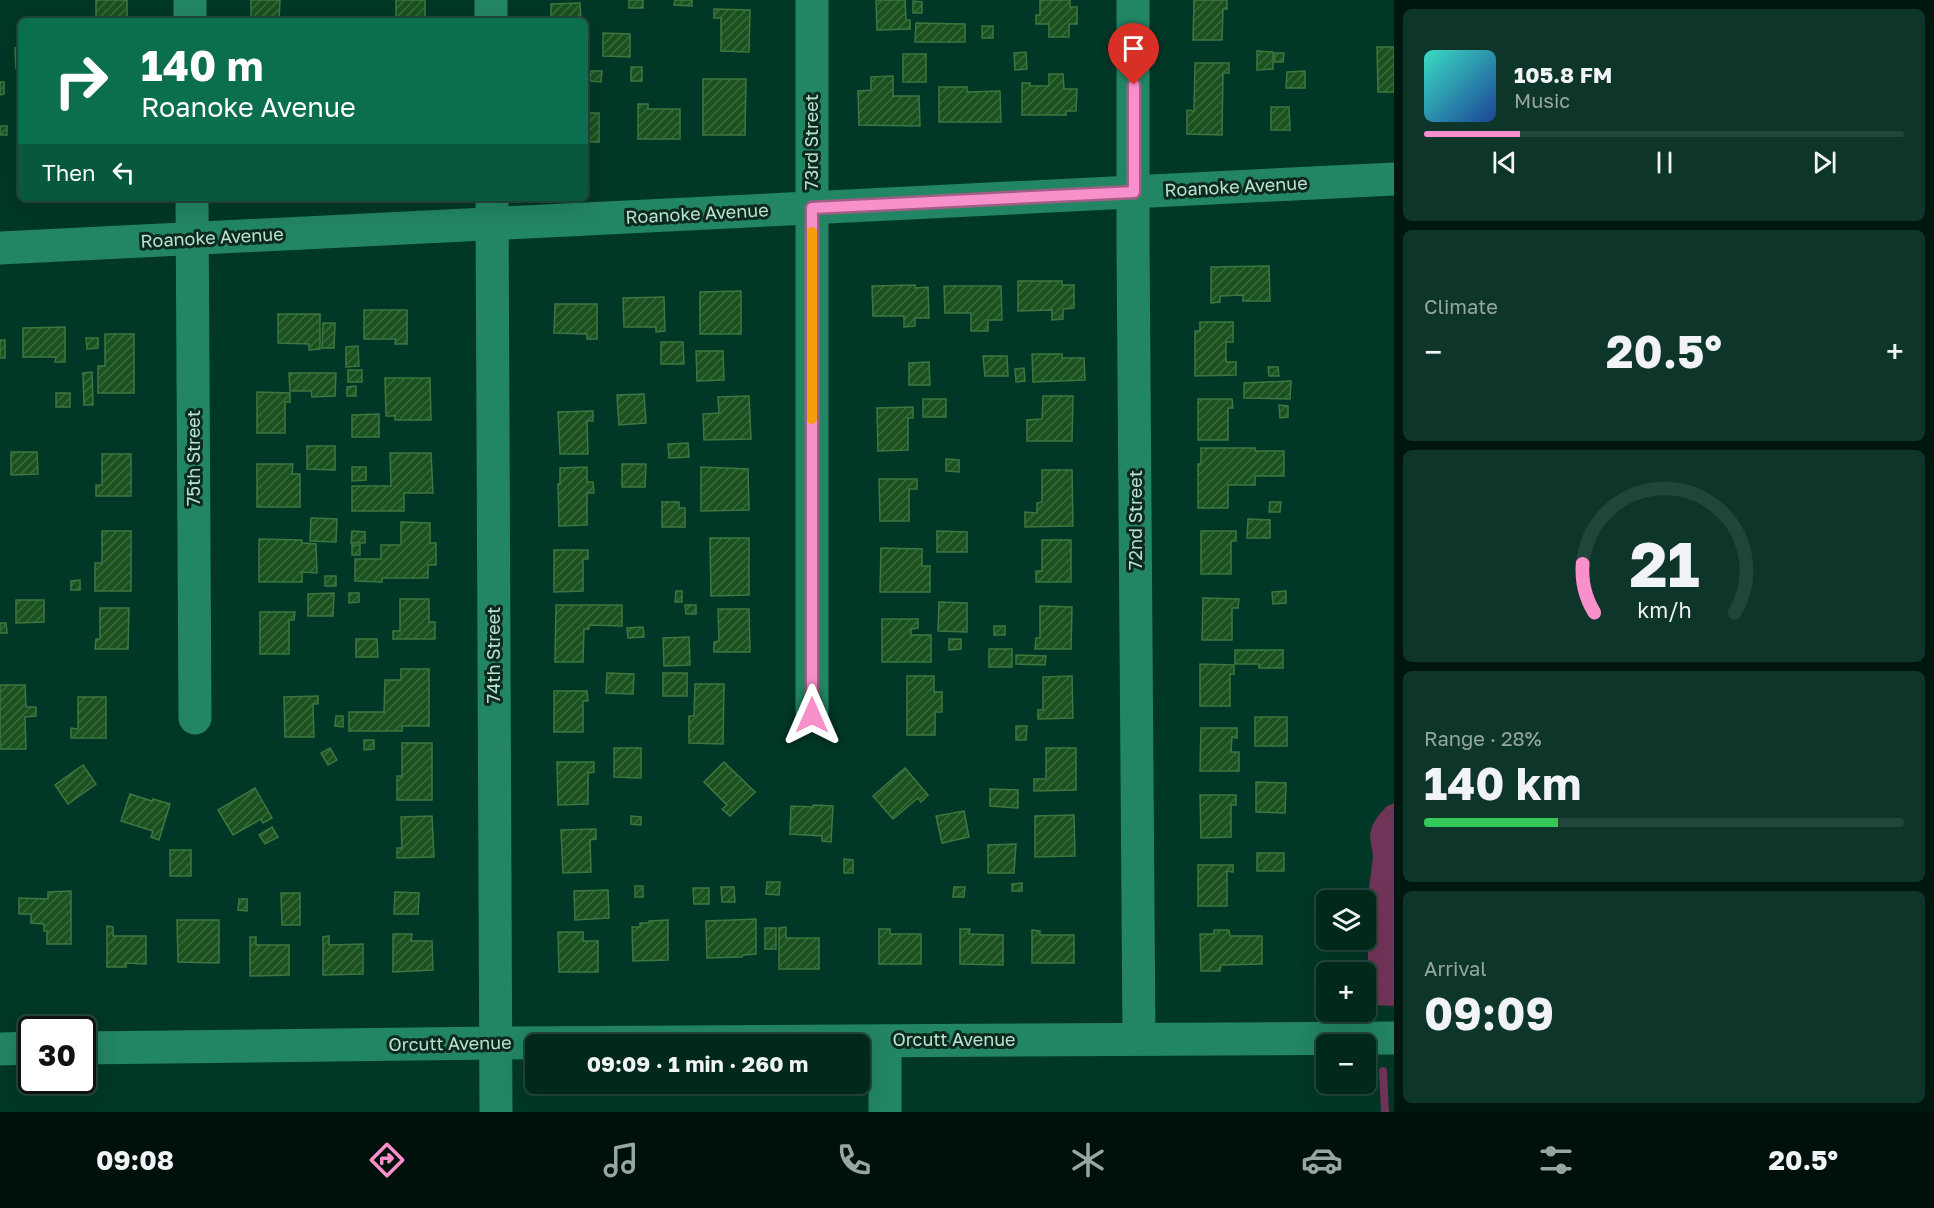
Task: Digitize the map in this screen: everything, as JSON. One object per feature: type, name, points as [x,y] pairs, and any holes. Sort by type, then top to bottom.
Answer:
[{"type":"street","points":[[190,0],[190,18]]},
{"type":"street","points":[[491,0],[491,18]]},
{"type":"street","name":"73rd Street","points":[[812,0],[812,715]]},
{"type":"street","name":"72nd Street","points":[[1133,0],[1139,1039]]},
{"type":"street","name":"Roanoke Avenue","points":[[0,248],[192,238],[493,211],[812,208],[1394,179]]},
{"type":"street","name":"75th Street","points":[[192,201],[195,718]]},
{"type":"street","name":"74th Street","points":[[493,211],[496,1112]]},
{"type":"street","name":"Orcutt Avenue","points":[[96,1048],[495,1043],[1394,1038]]},
{"type":"street","points":[[885,1041],[885,1112]]},
{"type":"street","points":[[0,1049],[18,1048]]},
{"type":"shaded area","points":[[1394,803],[1394,1006],[1376,1005],[1376,962],[1368,962],[1368,950],[1376,950],[1376,890],[1369,890],[1373,857],[1370,835],[1372,826],[1386,807]]},
{"type":"building","points":[[96,0],[127,0],[127,18],[96,18]]},
{"type":"building","points":[[251,0],[280,0],[279,18],[251,18]]},
{"type":"building","points":[[396,0],[425,0],[425,18],[396,18]]},
{"type":"building","points":[[629,0],[643,0],[643,8],[629,8]]},
{"type":"building","points":[[675,0],[692,0],[692,6],[674,5]]},
{"type":"building","points":[[876,0],[905,0],[906,20],[910,20],[910,29],[877,30]]},
{"type":"building","points":[[1040,0],[1070,0],[1070,7],[1077,7],[1077,24],[1069,24],[1069,37],[1049,37],[1049,24],[1036,24],[1036,15],[1040,15]]},
{"type":"building","points":[[1194,0],[1227,0],[1227,9],[1223,9],[1222,40],[1193,40]]},
{"type":"building","points":[[913,1],[922,2],[922,13],[913,13]]},
{"type":"building","points":[[580,3],[581,18],[551,18],[551,4]]},
{"type":"building","points":[[714,9],[750,10],[749,52],[721,51],[721,18],[714,18]]},
{"type":"building","points":[[916,23],[965,24],[965,42],[915,42]]},
{"type":"building","points":[[982,26],[993,26],[993,38],[982,38]]},
{"type":"building","points":[[603,33],[630,34],[630,57],[603,56]]},
{"type":"building","points":[[1377,47],[1394,47],[1394,92],[1378,92]]},
{"type":"building","points":[[15,48],[18,48],[18,69],[16,69]]},
{"type":"building","points":[[1257,51],[1273,52],[1273,69],[1257,70]]},
{"type":"building","points":[[1026,52],[1027,69],[1015,70],[1014,53]]},
{"type":"building","points":[[1274,53],[1284,53],[1283,62],[1275,62]]},
{"type":"building","points":[[903,54],[926,54],[926,82],[903,82]]},
{"type":"building","points":[[1195,63],[1229,63],[1229,73],[1223,73],[1222,135],[1187,134],[1187,110],[1194,111]]},
{"type":"building","points":[[631,67],[642,67],[642,81],[631,81]]},
{"type":"building","points":[[590,71],[602,71],[601,82],[590,81]]},
{"type":"building","points":[[1305,71],[1305,88],[1286,88],[1287,72]]},
{"type":"building","points":[[1049,74],[1063,74],[1064,89],[1077,89],[1076,111],[1066,111],[1066,115],[1022,115],[1022,83],[1030,83],[1030,86],[1049,86]]},
{"type":"building","points":[[893,76],[893,96],[919,96],[920,126],[859,125],[858,91],[871,90],[871,77]]},
{"type":"building","points":[[703,79],[746,79],[745,135],[703,135]]},
{"type":"building","points":[[0,82],[4,82],[4,94],[0,95]]},
{"type":"building","points":[[939,87],[967,87],[967,92],[1000,91],[1001,122],[939,122]]},
{"type":"building","points":[[638,104],[648,104],[648,109],[680,109],[680,139],[638,139]]},
{"type":"building","points":[[1271,107],[1289,107],[1290,130],[1271,130]]},
{"type":"building","points":[[588,113],[599,113],[599,142],[588,142]]},
{"type":"building","points":[[0,126],[7,126],[7,135],[0,135]]},
{"type":"building","points":[[1269,266],[1270,301],[1243,301],[1243,295],[1220,296],[1220,302],[1211,303],[1211,267]]},
{"type":"building","points":[[1018,281],[1062,281],[1062,285],[1074,285],[1074,308],[1063,309],[1063,319],[1052,320],[1052,310],[1018,311]]},
{"type":"building","points":[[915,285],[915,288],[928,287],[929,318],[915,318],[915,326],[904,327],[904,316],[873,316],[872,286]]},
{"type":"building","points":[[944,286],[1001,286],[1002,320],[988,320],[988,331],[971,331],[971,313],[945,313]]},
{"type":"building","points":[[741,291],[741,334],[700,334],[700,292]]},
{"type":"building","points":[[664,297],[665,331],[656,332],[656,327],[624,327],[623,298]]},
{"type":"building","points":[[555,304],[597,304],[597,339],[587,339],[587,334],[554,333]]},
{"type":"building","points":[[364,310],[407,310],[407,344],[395,344],[396,339],[364,339]]},
{"type":"building","points":[[278,314],[320,314],[320,349],[309,350],[309,344],[278,343]]},
{"type":"building","points":[[1200,322],[1233,322],[1233,342],[1226,342],[1226,362],[1236,362],[1236,375],[1195,376],[1195,331],[1200,331]]},
{"type":"building","points":[[323,323],[335,323],[334,348],[322,348]]},
{"type":"building","points":[[65,327],[65,362],[55,362],[56,357],[23,357],[23,328]]},
{"type":"building","points":[[105,334],[134,334],[134,393],[98,393],[98,366],[105,366]]},
{"type":"building","points":[[86,338],[98,338],[98,348],[87,349]]},
{"type":"building","points":[[0,340],[5,340],[5,358],[0,358]]},
{"type":"building","points":[[661,342],[683,342],[684,364],[661,364]]},
{"type":"building","points":[[358,346],[359,366],[346,367],[346,347]]},
{"type":"building","points":[[696,351],[723,351],[724,380],[697,381]]},
{"type":"building","points":[[1032,354],[1062,354],[1062,358],[1084,358],[1085,380],[1033,382]]},
{"type":"building","points":[[983,356],[1007,356],[1008,376],[985,376]]},
{"type":"building","points":[[929,362],[930,385],[909,385],[909,363]]},
{"type":"building","points":[[1268,367],[1278,367],[1279,376],[1269,376]]},
{"type":"building","points":[[1024,368],[1025,381],[1016,382],[1015,369]]},
{"type":"building","points":[[348,370],[362,370],[362,382],[348,382]]},
{"type":"building","points":[[92,372],[93,405],[84,405],[83,373]]},
{"type":"building","points":[[289,373],[336,373],[335,396],[312,397],[311,391],[290,391]]},
{"type":"building","points":[[385,378],[430,378],[431,420],[395,420],[395,416],[386,416]]},
{"type":"building","points":[[1291,381],[1290,399],[1244,398],[1244,383]]},
{"type":"building","points":[[356,386],[356,396],[347,396],[347,387]]},
{"type":"building","points":[[257,392],[290,393],[290,402],[285,402],[285,433],[257,433]]},
{"type":"building","points":[[56,393],[70,393],[70,407],[56,407]]},
{"type":"building","points":[[644,394],[646,423],[619,425],[617,395]]},
{"type":"building","points":[[749,396],[751,439],[704,440],[703,414],[719,413],[718,397]]},
{"type":"building","points":[[1043,396],[1073,396],[1072,441],[1027,441],[1027,420],[1042,419]]},
{"type":"building","points":[[923,399],[946,399],[946,417],[923,417]]},
{"type":"building","points":[[1198,399],[1232,399],[1233,408],[1228,408],[1228,440],[1198,440]]},
{"type":"building","points":[[1279,405],[1288,406],[1288,417],[1280,418]]},
{"type":"building","points":[[913,407],[913,418],[908,418],[908,450],[878,451],[877,408]]},
{"type":"building","points":[[593,411],[593,421],[587,421],[588,454],[560,454],[558,412]]},
{"type":"building","points":[[379,414],[379,437],[352,437],[352,415]]},
{"type":"building","points":[[688,443],[689,457],[669,458],[668,444]]},
{"type":"building","points":[[307,446],[335,446],[335,470],[307,469]]},
{"type":"building","points":[[1201,448],[1255,448],[1255,451],[1284,451],[1284,476],[1255,476],[1255,485],[1228,485],[1228,508],[1198,508],[1198,464],[1201,464]]},
{"type":"building","points":[[11,452],[37,452],[38,474],[11,475]]},
{"type":"building","points":[[390,453],[431,453],[433,493],[404,493],[404,511],[352,511],[352,486],[391,486]]},
{"type":"building","points":[[102,454],[131,454],[131,496],[96,496],[96,485],[102,485]]},
{"type":"building","points":[[946,459],[959,460],[959,472],[946,471]]},
{"type":"building","points":[[257,464],[293,464],[292,474],[300,474],[300,507],[257,507]]},
{"type":"building","points":[[622,464],[646,464],[645,487],[622,487]]},
{"type":"building","points":[[352,467],[366,467],[366,480],[352,481]]},
{"type":"building","points":[[587,467],[587,482],[593,482],[594,493],[587,493],[587,525],[559,526],[560,468]]},
{"type":"building","points":[[701,467],[748,469],[749,510],[701,511]]},
{"type":"building","points":[[1042,470],[1072,470],[1073,526],[1025,527],[1025,512],[1037,513],[1037,503],[1042,502]]},
{"type":"building","points":[[879,479],[917,479],[917,489],[909,489],[909,521],[880,521]]},
{"type":"building","points":[[662,502],[679,502],[679,508],[685,508],[685,527],[662,527]]},
{"type":"building","points":[[1270,502],[1281,502],[1280,512],[1269,512]]},
{"type":"building","points":[[311,518],[337,519],[336,542],[310,541]]},
{"type":"building","points":[[1248,519],[1270,520],[1270,538],[1247,538]]},
{"type":"building","points":[[401,522],[430,523],[430,543],[436,543],[436,565],[428,565],[428,578],[382,578],[382,582],[355,581],[355,559],[381,559],[381,545],[401,545]]},
{"type":"building","points":[[102,531],[131,531],[131,591],[95,591],[95,563],[102,563]]},
{"type":"building","points":[[352,531],[365,532],[365,543],[351,543]]},
{"type":"building","points":[[937,531],[967,532],[967,552],[937,552]]},
{"type":"building","points":[[1201,531],[1236,531],[1236,541],[1231,541],[1231,574],[1201,574]]},
{"type":"building","points":[[710,538],[749,538],[749,595],[711,596]]},
{"type":"building","points":[[259,539],[302,540],[302,543],[316,544],[317,573],[302,572],[302,582],[259,582]]},
{"type":"building","points":[[1042,540],[1071,540],[1071,582],[1036,582],[1036,571],[1042,571]]},
{"type":"building","points":[[352,545],[360,545],[360,555],[352,555]]},
{"type":"building","points":[[881,548],[922,549],[922,566],[930,566],[930,592],[880,592]]},
{"type":"building","points":[[554,550],[588,550],[588,559],[583,559],[583,591],[554,592]]},
{"type":"building","points":[[325,576],[336,576],[336,586],[325,586]]},
{"type":"building","points":[[80,580],[80,590],[71,590],[71,581]]},
{"type":"building","points":[[676,591],[682,591],[682,602],[675,602]]},
{"type":"building","points":[[1286,591],[1286,603],[1273,604],[1272,592]]},
{"type":"building","points":[[334,593],[333,616],[308,616],[308,594]]},
{"type":"building","points":[[349,593],[359,593],[359,602],[349,603]]},
{"type":"building","points":[[1203,598],[1239,599],[1238,608],[1232,608],[1232,640],[1202,640]]},
{"type":"building","points":[[400,599],[429,599],[429,622],[435,622],[435,639],[393,639],[393,631],[400,631]]},
{"type":"building","points":[[16,600],[44,600],[44,622],[16,623]]},
{"type":"building","points":[[939,602],[967,603],[967,632],[938,631]]},
{"type":"building","points":[[556,605],[622,605],[622,626],[589,625],[589,629],[584,629],[583,662],[555,662]]},
{"type":"building","points":[[685,605],[696,605],[696,614],[686,614]]},
{"type":"building","points":[[1040,606],[1072,607],[1071,649],[1035,649],[1036,638],[1040,638]]},
{"type":"building","points":[[100,608],[129,608],[128,649],[95,649],[96,639],[100,639]]},
{"type":"building","points":[[718,609],[749,609],[750,652],[714,652],[714,642],[719,641]]},
{"type":"building","points":[[260,612],[295,612],[294,620],[289,620],[289,654],[260,654]]},
{"type":"building","points":[[882,619],[918,619],[918,628],[911,629],[911,635],[931,635],[931,662],[882,662]]},
{"type":"building","points":[[0,623],[6,623],[7,633],[0,633]]},
{"type":"building","points":[[994,626],[1005,626],[1005,635],[994,635]]},
{"type":"building","points":[[643,627],[644,637],[628,638],[627,628]]},
{"type":"building","points":[[689,637],[690,665],[664,666],[663,638]]},
{"type":"building","points":[[356,639],[377,639],[378,657],[356,657]]},
{"type":"building","points":[[949,639],[961,639],[961,649],[949,650]]},
{"type":"building","points":[[989,649],[1012,649],[1012,667],[989,667]]},
{"type":"building","points":[[1235,650],[1283,650],[1283,668],[1259,668],[1259,664],[1235,664]]},
{"type":"building","points":[[1016,655],[1046,656],[1045,665],[1016,664]]},
{"type":"building","points":[[1200,664],[1234,665],[1234,674],[1230,674],[1230,706],[1200,706]]},
{"type":"building","points":[[401,669],[429,669],[429,726],[402,726],[402,731],[349,731],[349,712],[384,712],[385,680],[401,680]]},
{"type":"building","points":[[607,673],[634,674],[633,694],[606,693]]},
{"type":"building","points":[[663,673],[687,673],[687,696],[663,696]]},
{"type":"building","points":[[907,676],[934,676],[934,692],[942,692],[942,712],[935,712],[935,735],[907,735]]},
{"type":"building","points":[[1072,676],[1073,718],[1038,719],[1038,710],[1043,710],[1043,677]]},
{"type":"building","points":[[695,684],[724,684],[723,744],[689,743],[689,716],[694,716]]},
{"type":"building","points":[[0,685],[25,685],[26,707],[36,707],[36,716],[25,717],[26,749],[0,749]]},
{"type":"building","points":[[554,691],[587,691],[588,701],[583,701],[583,732],[554,732]]},
{"type":"building","points":[[318,696],[318,704],[313,704],[314,737],[285,737],[284,697]]},
{"type":"building","points":[[78,697],[106,697],[106,738],[71,738],[71,728],[78,729]]},
{"type":"building","points":[[336,716],[343,716],[343,727],[335,726]]},
{"type":"building","points":[[1255,717],[1287,717],[1287,746],[1255,746]]},
{"type":"building","points":[[1016,726],[1027,726],[1026,740],[1016,740]]},
{"type":"building","points":[[1201,728],[1237,728],[1237,738],[1232,737],[1231,752],[1239,752],[1239,771],[1200,771]]},
{"type":"building","points":[[364,740],[374,740],[374,749],[364,750]]},
{"type":"building","points":[[402,743],[432,743],[432,800],[397,800],[397,776],[402,776]]},
{"type":"building","points":[[330,748],[337,760],[328,765],[321,753]]},
{"type":"building","points":[[614,748],[641,748],[641,778],[614,777]]},
{"type":"building","points":[[1046,748],[1076,748],[1076,790],[1034,791],[1034,779],[1046,779]]},
{"type":"building","points":[[557,762],[594,762],[594,772],[588,773],[588,804],[558,805]]},
{"type":"building","points":[[724,762],[755,792],[730,816],[722,809],[727,805],[704,782]]},
{"type":"building","points":[[83,765],[96,784],[68,804],[55,785]]},
{"type":"building","points":[[905,768],[928,795],[921,802],[918,798],[893,819],[873,796]]},
{"type":"building","points":[[1256,782],[1286,783],[1285,813],[1256,812]]},
{"type":"building","points":[[255,788],[272,818],[263,823],[261,819],[233,835],[218,810]]},
{"type":"building","points":[[990,789],[1018,790],[1018,808],[990,806]]},
{"type":"building","points":[[130,794],[170,804],[159,840],[151,837],[153,831],[121,821]]},
{"type":"building","points":[[1200,795],[1236,795],[1236,805],[1231,805],[1231,837],[1201,838]]},
{"type":"building","points":[[813,805],[833,806],[831,842],[822,841],[822,836],[790,834],[791,806],[813,807]]},
{"type":"building","points":[[964,811],[969,837],[942,843],[936,816]]},
{"type":"building","points":[[1074,815],[1075,856],[1035,857],[1035,816]]},
{"type":"building","points":[[432,816],[434,857],[397,858],[397,848],[402,848],[401,817]]},
{"type":"building","points":[[631,816],[641,817],[641,825],[631,824]]},
{"type":"building","points":[[272,827],[278,837],[265,844],[259,835]]},
{"type":"building","points":[[596,829],[596,839],[590,840],[591,872],[563,873],[561,830]]},
{"type":"building","points":[[1016,844],[1014,873],[988,873],[988,845]]},
{"type":"building","points":[[170,850],[191,850],[191,876],[170,876]]},
{"type":"building","points":[[1257,853],[1284,853],[1284,871],[1257,871]]},
{"type":"building","points":[[844,859],[853,860],[853,873],[844,873]]},
{"type":"building","points":[[1198,865],[1233,865],[1233,872],[1227,871],[1227,906],[1198,906]]},
{"type":"building","points":[[767,882],[780,882],[779,895],[766,894]]},
{"type":"building","points":[[1022,883],[1022,891],[1012,891],[1012,884]]},
{"type":"building","points":[[635,886],[643,886],[643,897],[635,897]]},
{"type":"building","points":[[721,887],[734,887],[735,902],[722,902]]},
{"type":"building","points":[[954,887],[965,887],[964,897],[953,897]]},
{"type":"building","points":[[693,888],[709,888],[709,904],[694,904]]},
{"type":"building","points":[[608,890],[609,918],[575,920],[574,891]]},
{"type":"building","points":[[71,891],[71,944],[47,944],[47,931],[44,931],[44,924],[31,923],[31,914],[19,914],[19,898],[48,899],[48,892]]},
{"type":"building","points":[[395,892],[419,893],[418,914],[394,914]]},
{"type":"building","points":[[281,893],[300,893],[300,925],[282,925]]},
{"type":"building","points":[[239,899],[247,899],[247,911],[238,910]]},
{"type":"building","points":[[756,919],[756,954],[742,957],[707,958],[706,921]]},
{"type":"building","points":[[177,920],[219,920],[219,963],[178,962]]},
{"type":"building","points":[[668,920],[668,960],[633,961],[632,927],[640,927],[640,923],[649,923],[649,921]]},
{"type":"building","points":[[107,926],[113,927],[113,936],[146,936],[146,964],[126,963],[126,967],[107,967]]},
{"type":"building","points":[[786,927],[786,938],[819,938],[819,969],[779,969],[779,928]]},
{"type":"building","points":[[765,928],[776,928],[776,949],[765,949]]},
{"type":"building","points":[[879,929],[890,929],[890,934],[921,934],[921,964],[879,964]]},
{"type":"building","points":[[960,929],[970,929],[969,934],[1003,935],[1003,965],[960,964]]},
{"type":"building","points":[[1032,930],[1040,931],[1040,935],[1074,935],[1074,963],[1032,963]]},
{"type":"building","points":[[1214,930],[1229,930],[1230,936],[1262,936],[1262,964],[1221,965],[1220,971],[1201,971],[1200,934],[1214,934]]},
{"type":"building","points":[[558,932],[583,932],[583,941],[598,941],[598,972],[559,972]]},
{"type":"building","points":[[393,934],[412,934],[411,941],[432,941],[433,970],[393,972]]},
{"type":"building","points":[[329,936],[329,945],[363,944],[363,974],[323,975],[323,937]]},
{"type":"building","points":[[250,937],[256,937],[256,945],[289,945],[289,975],[250,976]]},
{"type":"waterway","points":[[1383,1071],[1385,1112]]},
{"type":"slow traffic","points":[[812,232],[812,419]]},
{"type":"route","points":[[812,715],[812,208],[1134,192],[1134,85]]}]
